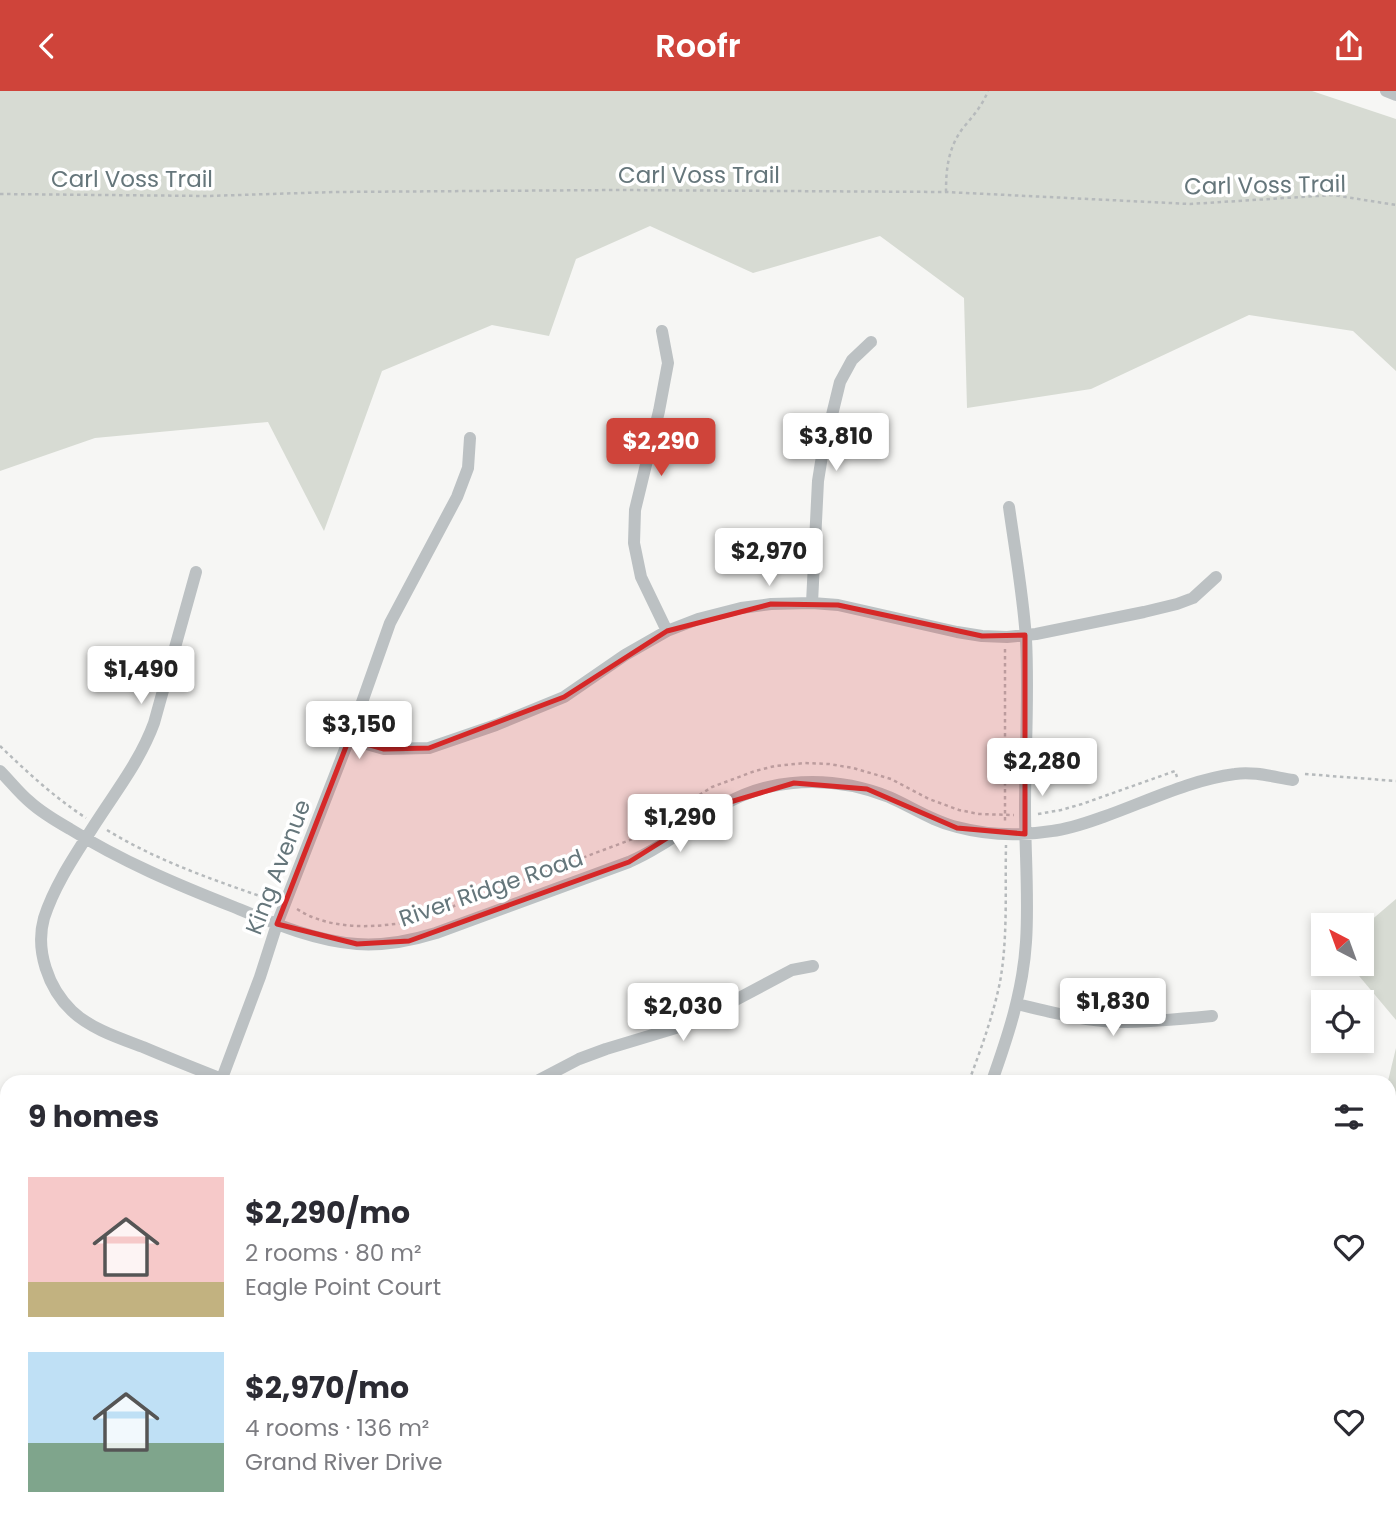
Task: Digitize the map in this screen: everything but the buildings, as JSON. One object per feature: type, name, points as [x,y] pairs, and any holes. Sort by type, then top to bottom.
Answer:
[{"type":"street","points":[[1386,91],[1396,95]]},
{"type":"street","points":[[662,331],[668,363],[654,437],[635,510],[634,543],[641,577],[667,631]]},
{"type":"street","points":[[812,603],[818,481],[822,456],[840,382],[852,360],[871,342]]},
{"type":"street","name":"King Avenue","points":[[225,1075],[277,924],[349,739],[390,623],[457,497],[468,468],[470,438]]},
{"type":"street","points":[[994,1075],[1017,1004],[1026,942],[1025,635],[1009,507]]},
{"type":"street","points":[[196,572],[146,745],[55,889],[43,921],[42,955],[51,985],[72,1011],[99,1030],[208,1075]]},
{"type":"street","points":[[349,739],[384,750],[429,748],[496,725],[564,697],[625,655],[667,631],[698,619],[741,608],[771,604],[838,605],[957,632],[1007,637],[1177,604],[1193,598],[1216,577]]},
{"type":"street","name":"River Ridge Road","points":[[0,771],[30,802],[86,839],[129,862],[277,924],[332,940],[357,944],[409,941],[436,933],[629,862],[649,854],[720,805],[768,787],[818,782],[855,787],[890,798],[957,828],[1025,834],[1075,827],[1199,782],[1236,774],[1257,774],[1293,780]]},
{"type":"street","points":[[548,1075],[606,1049],[679,1027],[792,970],[813,966]]},
{"type":"street","points":[[1017,1004],[1087,1019],[1117,1022],[1212,1016]]},
{"type":"path","points":[[946,192],[946,171],[954,142],[976,114],[988,91]]},
{"type":"path","name":"Carl Voss Trail","points":[[0,194],[207,196],[603,190],[946,192],[1190,204],[1333,195],[1396,205]]},
{"type":"path","points":[[1005,646],[1006,825]]},
{"type":"path","points":[[0,746],[40,784],[88,819]]},
{"type":"path","points":[[102,828],[161,859],[276,902]]},
{"type":"path","points":[[971,1075],[989,1025],[1000,980],[1005,935],[1006,843]]},
{"type":"highlighted area","points":[[771,604],[838,605],[982,636],[1025,635],[1025,834],[957,828],[867,789],[794,783],[720,805],[629,862],[409,941],[357,944],[277,924],[349,739],[384,749],[429,748],[564,697],[667,631]]},
{"type":"shaded area","points":[[0,91],[1312,91],[1396,119],[1396,371],[1353,331],[1249,315],[1091,389],[967,408],[964,298],[880,236],[753,273],[650,226],[576,259],[549,336],[492,325],[382,371],[324,531],[268,422],[95,438],[0,471]]},
{"type":"shaded area","points":[[1396,899],[1396,1020],[1374,994],[1374,990],[1371,990],[1360,977],[1374,977],[1374,918]]},
{"type":"shaded area","points":[[1396,1048],[1396,1075],[1389,1075]]}]
